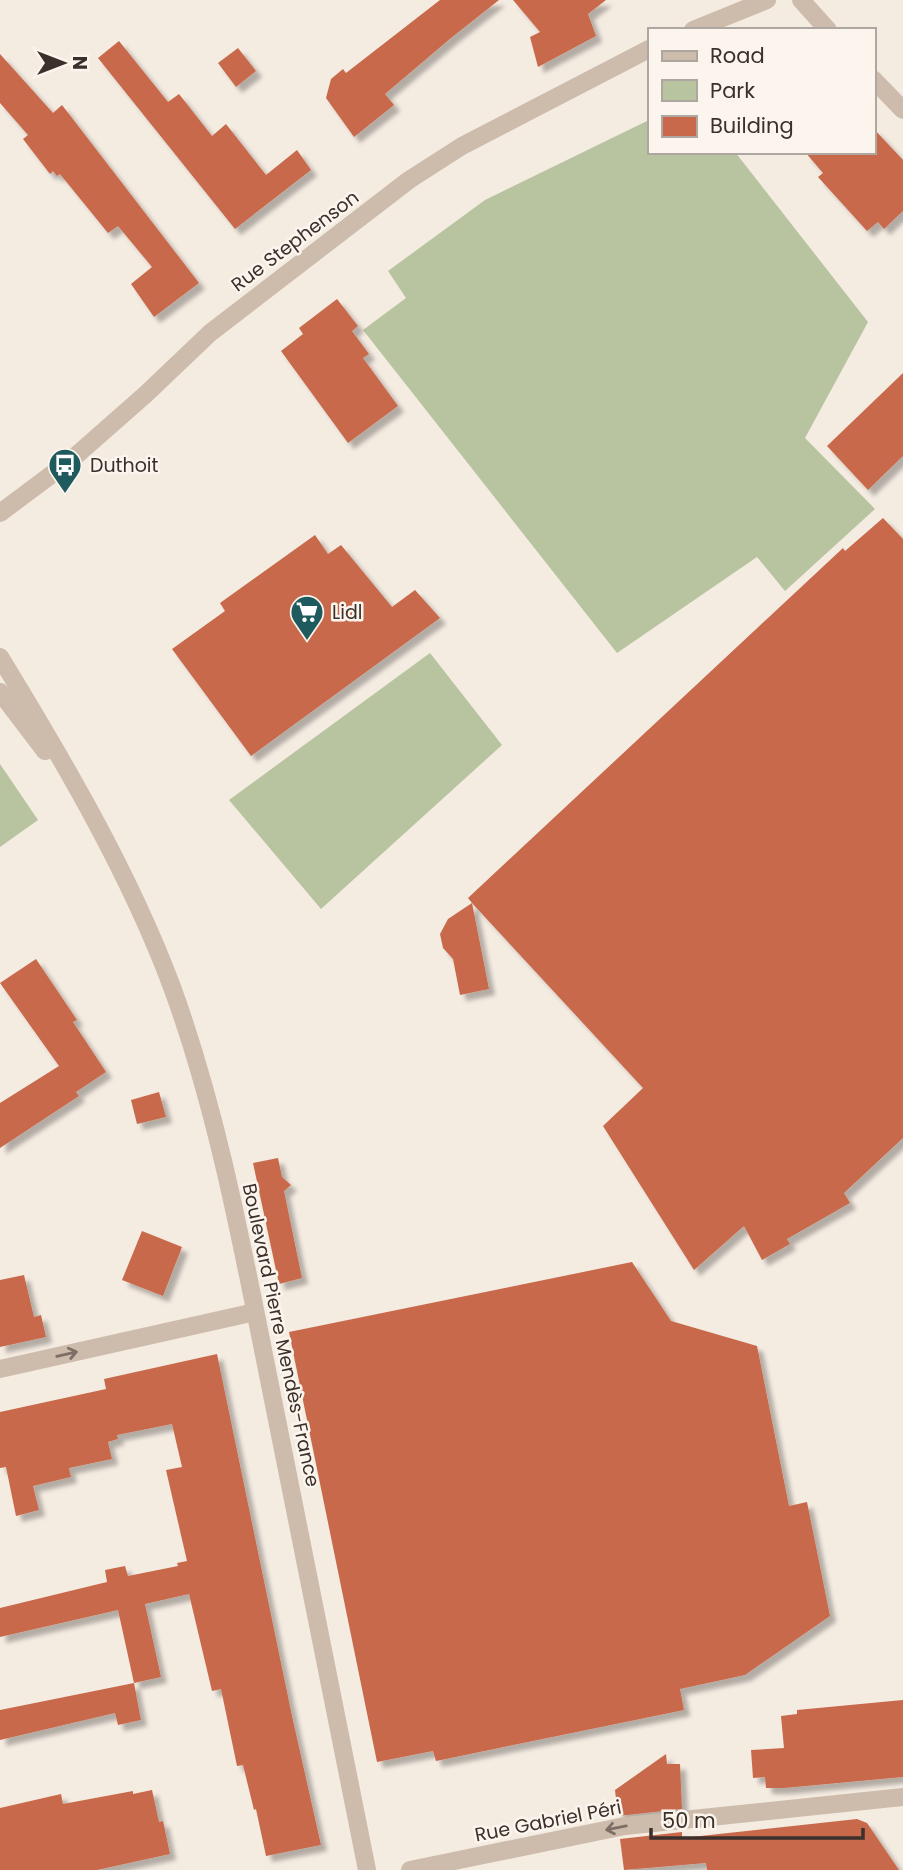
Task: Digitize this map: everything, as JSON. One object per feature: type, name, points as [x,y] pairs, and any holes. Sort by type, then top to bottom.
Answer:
[{"type":"street","points":[[698,28],[767,0]]},
{"type":"street","points":[[801,0],[826,28]]},
{"type":"street","name":"Rue Stephenson","points":[[0,513],[71,460],[210,333],[409,180],[462,146],[648,50]]},
{"type":"street","points":[[875,81],[903,110]]},
{"type":"street","name":"Boulevard Pierre Mendès-France","points":[[0,657],[61,758],[96,826],[155,946],[184,1023],[215,1127],[255,1312],[367,1870]]},
{"type":"street","name":"Boulevard Pierre Mendès-France","points":[[0,692],[45,751],[96,826]]},
{"type":"street","points":[[0,1369],[255,1312]]},
{"type":"street","name":"Rue Gabriel Péri","points":[[410,1870],[625,1826],[903,1797]]},
{"type":"green space","points":[[648,120],[648,154],[737,154],[868,322],[805,438],[875,509],[785,591],[757,557],[617,653],[363,330],[406,298],[388,271],[485,200]]},
{"type":"green space","points":[[430,653],[502,745],[321,909],[229,800]]},
{"type":"green space","points":[[0,764],[38,820],[0,847]]},
{"type":"building","points":[[440,0],[499,0],[385,94],[394,105],[354,137],[326,98],[331,79],[343,69],[346,73]]},
{"type":"building","points":[[513,0],[606,0],[588,14],[596,36],[538,67],[530,37],[540,32]]},
{"type":"building","points":[[119,41],[168,102],[179,94],[212,136],[226,124],[266,175],[297,150],[311,170],[235,229],[98,58]]},
{"type":"building","points":[[238,48],[256,71],[236,87],[218,63]]},
{"type":"building","points":[[0,54],[53,113],[62,105],[199,283],[154,317],[131,284],[152,267],[118,226],[108,233],[60,174],[57,176],[53,171],[50,174],[23,139],[28,135],[0,103]]},
{"type":"building","points":[[875,130],[903,160],[903,211],[884,229],[878,222],[867,231],[818,177],[823,173],[807,154],[875,154]]},
{"type":"building","points":[[337,299],[358,326],[352,331],[369,354],[363,358],[398,406],[348,443],[281,351],[303,334],[299,328]]},
{"type":"building","points":[[903,373],[903,456],[868,490],[827,446]]},
{"type":"building","points":[[883,518],[903,539],[903,1138],[844,1193],[850,1203],[787,1239],[790,1244],[762,1260],[744,1226],[694,1270],[603,1126],[643,1088],[468,898],[843,548],[845,551]]},
{"type":"building","name":"Lidl","points":[[315,535],[328,554],[341,545],[392,607],[415,590],[440,618],[251,756],[172,649],[225,611],[220,603]]},
{"type":"building","points":[[472,903],[489,989],[460,995],[453,959],[443,948],[440,934],[448,919]]},
{"type":"building","points":[[36,959],[77,1020],[73,1022],[106,1072],[76,1092],[79,1096],[0,1148],[0,1103],[59,1066],[0,983]]},
{"type":"building","points":[[159,1092],[166,1117],[137,1124],[131,1100]]},
{"type":"building","points":[[278,1158],[282,1177],[291,1185],[284,1191],[302,1278],[279,1284],[253,1163]]},
{"type":"building","points":[[142,1231],[182,1247],[163,1296],[122,1280]]},
{"type":"building","points":[[632,1262],[671,1321],[757,1346],[789,1506],[807,1502],[830,1616],[745,1675],[680,1689],[684,1710],[436,1761],[433,1751],[377,1762],[289,1332]]},
{"type":"building","points":[[24,1275],[34,1317],[41,1315],[46,1337],[0,1347],[0,1280]]},
{"type":"building","points":[[217,1354],[321,1845],[266,1856],[243,1765],[237,1766],[221,1689],[212,1691],[189,1594],[145,1604],[161,1677],[134,1683],[118,1610],[0,1637],[0,1608],[107,1582],[105,1570],[125,1566],[128,1576],[178,1566],[177,1563],[187,1561],[166,1470],[182,1467],[172,1424],[117,1435],[118,1439],[108,1442],[112,1459],[69,1468],[71,1477],[33,1486],[39,1510],[16,1516],[6,1467],[0,1468],[0,1412],[106,1389],[104,1379]]},
{"type":"building","points":[[134,1683],[141,1720],[118,1725],[115,1713],[0,1740],[0,1710]]},
{"type":"building","points":[[903,1700],[903,1777],[784,1788],[766,1788],[765,1777],[753,1778],[751,1750],[784,1748],[781,1716],[797,1714],[797,1710]]},
{"type":"building","points":[[666,1754],[667,1764],[680,1764],[682,1809],[618,1816],[615,1790]]},
{"type":"building","points":[[152,1790],[159,1822],[163,1821],[170,1854],[97,1870],[0,1870],[0,1808],[61,1794],[63,1804]]},
{"type":"building","points":[[857,1819],[867,1823],[899,1870],[707,1870],[706,1863],[624,1870],[620,1839],[682,1832],[682,1838]]},
{"type":"place","name":"Duthoit","points":[[65,495]]},
{"type":"place","name":"Lidl","points":[[307,642]]}]
